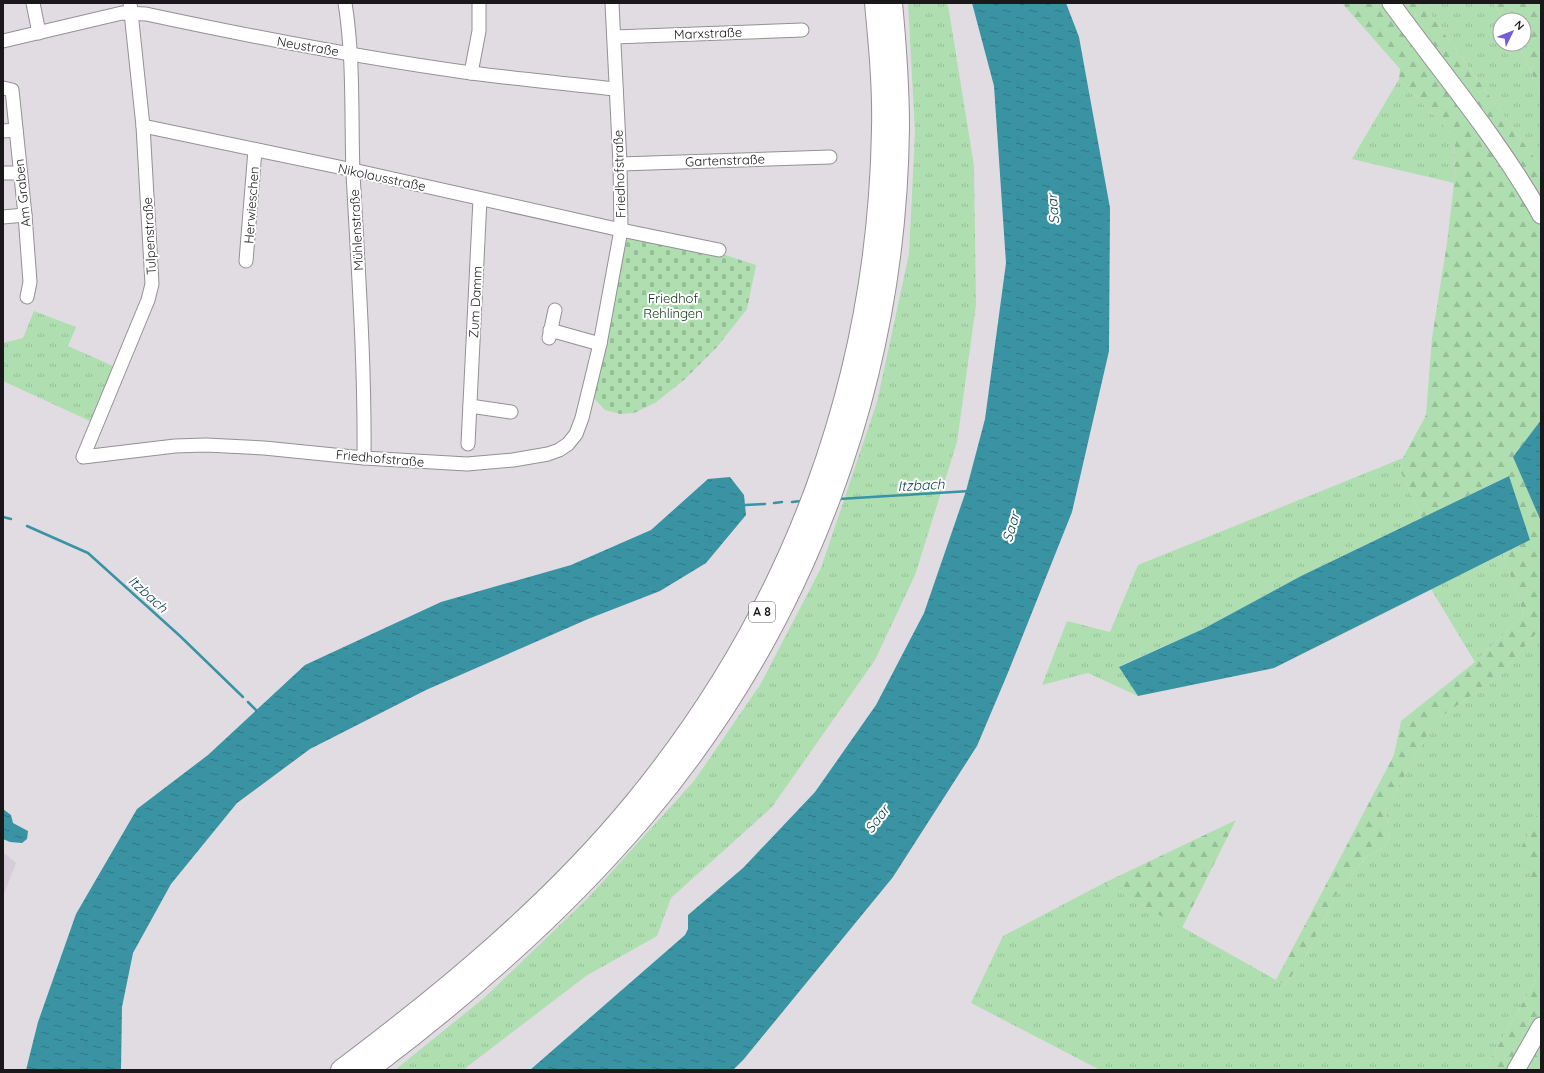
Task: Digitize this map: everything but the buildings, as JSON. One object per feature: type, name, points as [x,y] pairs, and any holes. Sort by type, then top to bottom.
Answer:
[{"type":"highway","name":"A 8","points":[[341,1070],[399,1026],[465,971],[521,921],[603,838],[634,803],[673,754],[734,663],[765,606],[787,560],[813,498],[830,451],[844,406],[867,298],[877,227],[881,179],[881,76],[875,3]]},
{"type":"highway","name":"A 8","points":[[368,1070],[437,1017],[476,984],[538,928],[616,849],[682,769],[713,726],[748,671],[780,614],[829,504],[846,456],[861,404],[884,300],[893,229],[899,134],[898,75],[892,3]]},
{"type":"main road","points":[[1391,3],[1501,152],[1541,215]]},
{"type":"main road","points":[[1516,1070],[1541,1026]]},
{"type":"street","points":[[33,3],[39,33]]},
{"type":"street","name":"Mühlenstraße","points":[[345,3],[350,54],[353,170],[364,400],[364,458]]},
{"type":"street","points":[[471,73],[479,31],[479,3]]},
{"type":"street","name":"Friedhofstraße","points":[[83,457],[175,446],[206,445],[264,448],[364,458],[433,462],[490,463],[541,455],[559,450],[568,444],[576,434],[582,418],[600,344],[621,230],[620,164],[612,3]]},
{"type":"street","name":"Neustraße","points":[[3,41],[122,14],[131,8],[146,14],[245,35],[350,54],[471,73],[616,89]]},
{"type":"street","name":"Tulpenstraße","points":[[83,457],[148,300],[152,284],[143,126],[131,8]]},
{"type":"street","name":"Marxstraße","points":[[614,37],[802,30]]},
{"type":"street","name":"Am Graben","points":[[7,89],[10,131],[20,173],[25,215],[30,282],[27,297]]},
{"type":"street","name":"Nikolausstraße","points":[[143,126],[719,250]]},
{"type":"street","name":"Herwieschen","points":[[246,261],[255,150]]},
{"type":"street","name":"Gartenstraße","points":[[620,164],[830,157]]},
{"type":"street","points":[[3,174],[20,173]]},
{"type":"street","name":"Zum Damm","points":[[468,444],[480,199]]},
{"type":"street","points":[[3,217],[25,215]]},
{"type":"street","points":[[555,310],[549,335],[600,344]]},
{"type":"street","points":[[470,406],[511,412]]},
{"type":"shaded area","points":[[3,852],[16,863],[3,896]]},
{"type":"green space","points":[[908,3],[947,3],[949,11],[974,166],[976,305],[957,442],[915,575],[875,660],[772,807],[671,898],[657,936],[586,976],[463,1070],[395,1070],[484,998],[588,898],[694,781],[760,685],[821,568],[877,402],[909,254],[915,132]]},
{"type":"green space","points":[[1342,3],[1422,3],[1541,167],[1541,420],[1513,457],[1541,519],[1541,628],[1499,676],[1435,721],[1385,811],[1390,834],[1385,847],[1367,856],[1335,896],[1307,954],[1285,985],[1276,980],[1394,755],[1401,721],[1475,662],[1524,615],[1503,554],[1530,540],[1508,476],[1422,518],[1400,470],[1403,458],[1426,415],[1432,338],[1447,243],[1454,183],[1455,137],[1399,79],[1400,69]]},
{"type":"green space","points":[[1422,3],[1493,3],[1499,12],[1492,12],[1492,52],[1522,52],[1541,93],[1541,167]]},
{"type":"green space","points":[[1493,3],[1541,3],[1541,93],[1522,52],[1532,52],[1532,12],[1499,12]]},
{"type":"green space","points":[[1399,79],[1455,137],[1454,183],[1352,159]]},
{"type":"green space","name":"Friedhof Rehlingen","points":[[628,235],[719,253],[756,265],[747,309],[717,347],[685,379],[655,403],[634,413],[620,414],[605,410],[591,395]]},
{"type":"green space","points":[[34,311],[76,327],[68,346],[113,366],[92,422],[3,381],[3,343],[23,338]]},
{"type":"green space","points":[[1403,458],[1400,470],[1422,518],[1301,576],[1203,629],[1120,666],[1138,696],[1088,673],[1042,685],[1067,621],[1110,632],[1138,565]]},
{"type":"green space","points":[[1503,554],[1524,615],[1475,662],[1431,589]]},
{"type":"green space","points":[[1541,628],[1541,813],[1537,815],[1536,885],[1541,889],[1541,971],[1484,1070],[1100,1070],[971,1003],[1003,936],[1104,883],[1285,985],[1307,954],[1335,896],[1367,856],[1385,847],[1390,834],[1385,811],[1435,721],[1499,676]]},
{"type":"green space","points":[[1541,813],[1541,889],[1536,886],[1519,852],[1537,815]]},
{"type":"green space","points":[[1236,820],[1182,928],[1104,883]]},
{"type":"green space","points":[[1541,971],[1541,1070],[1484,1070]]},
{"type":"water","name":"Saar","points":[[972,3],[1066,3],[1079,37],[1110,208],[1109,351],[1072,512],[1007,675],[977,746],[893,877],[744,1059],[733,1070],[530,1070],[685,935],[688,929],[688,915],[743,868],[815,792],[876,705],[924,613],[966,491],[985,419],[1006,263],[994,86]]},
{"type":"water","points":[[1541,420],[1541,519],[1540,519],[1513,457]]},
{"type":"water","points":[[1509,476],[1530,540],[1274,668],[1138,696],[1119,667],[1203,629],[1301,576]]},
{"type":"water","points":[[730,477],[744,495],[746,515],[706,563],[660,591],[588,619],[426,690],[310,749],[237,803],[171,884],[133,953],[122,1007],[121,1070],[26,1070],[38,1022],[76,914],[137,809],[208,755],[305,665],[441,602],[571,565],[651,530],[708,479]]},
{"type":"water","points":[[3,809],[11,815],[13,823],[28,831],[27,839],[22,843],[10,842],[3,839]]},
{"type":"waterway","name":"Itzbach","points":[[839,499],[970,491]]},
{"type":"waterway","name":"Itzbach","points":[[792,502],[801,501]]},
{"type":"waterway","name":"Itzbach","points":[[774,503],[782,502]]},
{"type":"waterway","name":"Itzbach","points":[[745,505],[765,504]]},
{"type":"waterway","name":"Itzbach","points":[[3,517],[11,519]]},
{"type":"waterway","name":"Itzbach","points":[[27,526],[88,553],[180,636],[243,697]]},
{"type":"waterway","name":"Itzbach","points":[[248,702],[256,710]]}]
